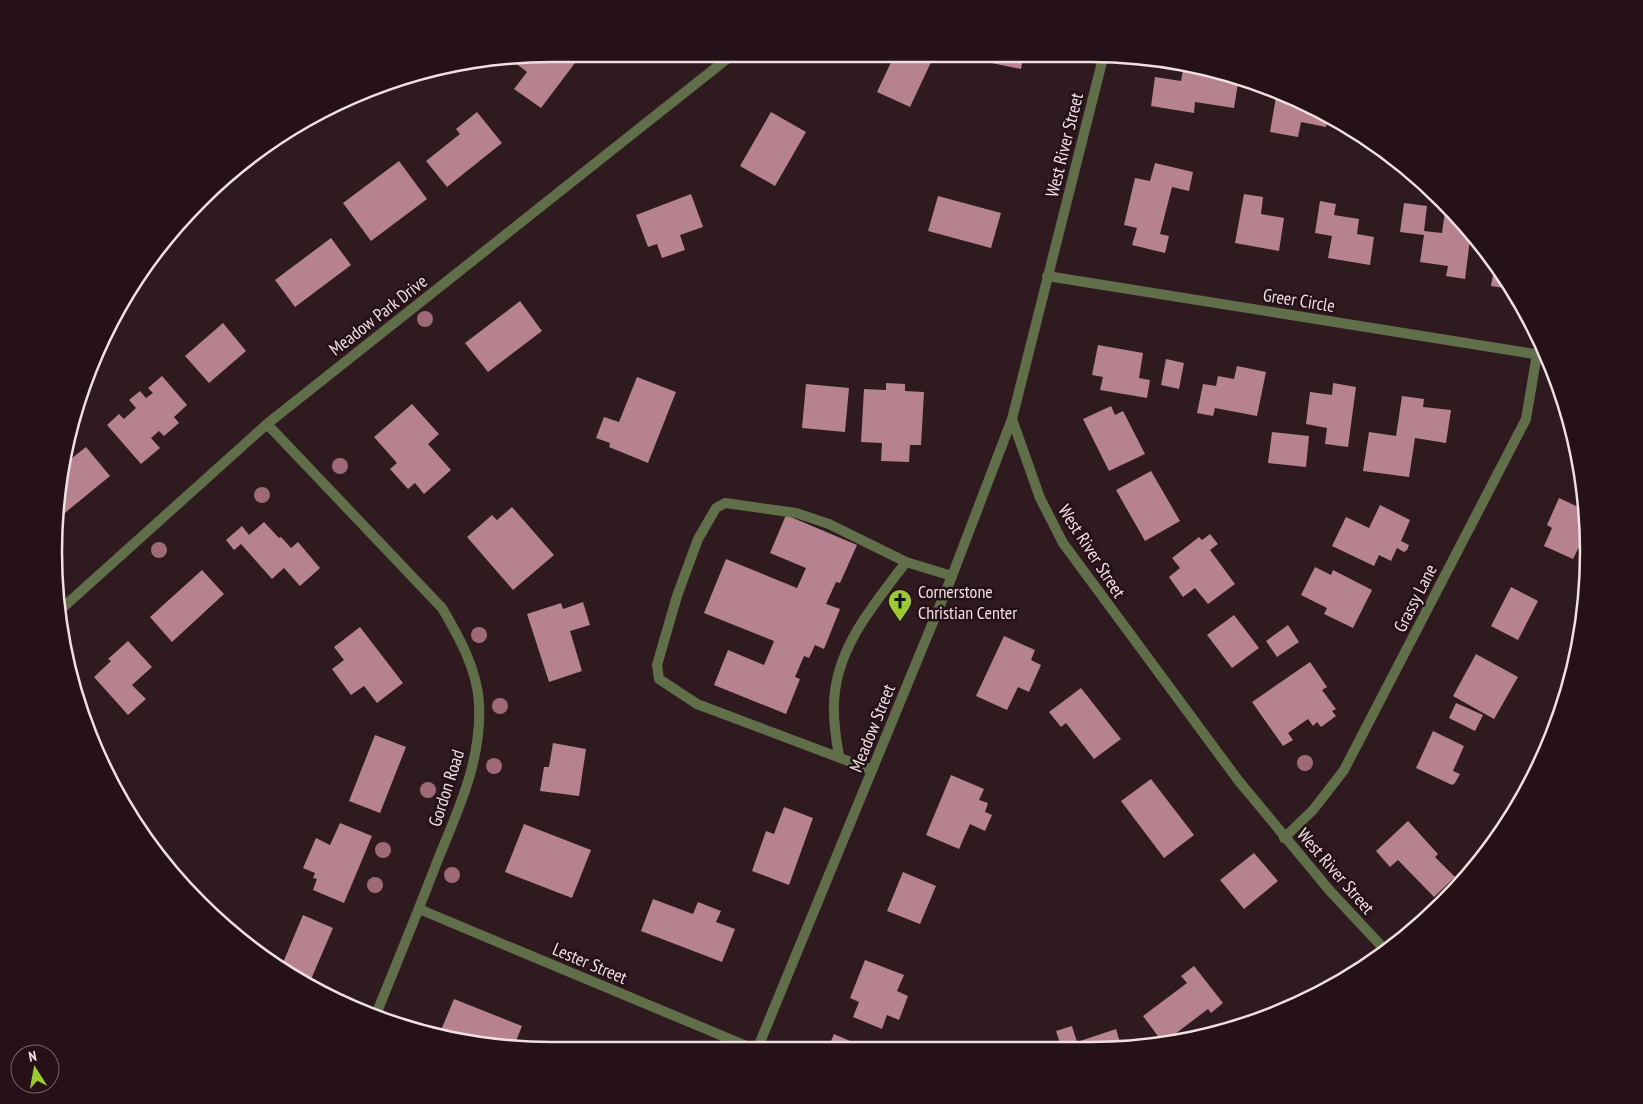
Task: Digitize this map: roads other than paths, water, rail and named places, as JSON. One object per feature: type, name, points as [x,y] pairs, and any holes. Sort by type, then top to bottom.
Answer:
[{"type":"street","name":"Meadow Park Drive","points":[[66,605],[267,424],[723,62]]},
{"type":"street","name":"West River Street","points":[[1102,63],[1012,419],[1040,498],[1063,543],[1238,780],[1284,838],[1381,946]]},
{"type":"street","name":"Greer Circle","points":[[1047,276],[1538,354]]},
{"type":"street","name":"Grassy Lane","points":[[1284,838],[1313,810],[1344,770],[1526,419],[1541,360]]},
{"type":"street","name":"Meadow Street","points":[[760,1042],[952,576],[1012,419]]},
{"type":"street","name":"Gordon Road","points":[[267,424],[442,608],[461,642],[473,673],[479,701],[479,728],[471,776],[378,1009]]},
{"type":"street","points":[[872,770],[697,704],[659,679],[657,665],[677,596],[698,539],[716,508],[724,503],[796,512],[830,524],[906,562],[952,576]]},
{"type":"street","points":[[839,756],[834,704],[840,663],[861,623],[906,562]]},
{"type":"street","name":"Lester Street","points":[[419,909],[737,1042]]},
{"type":"place","name":"Cornerstone Christian Center","points":[[900,622]]}]
